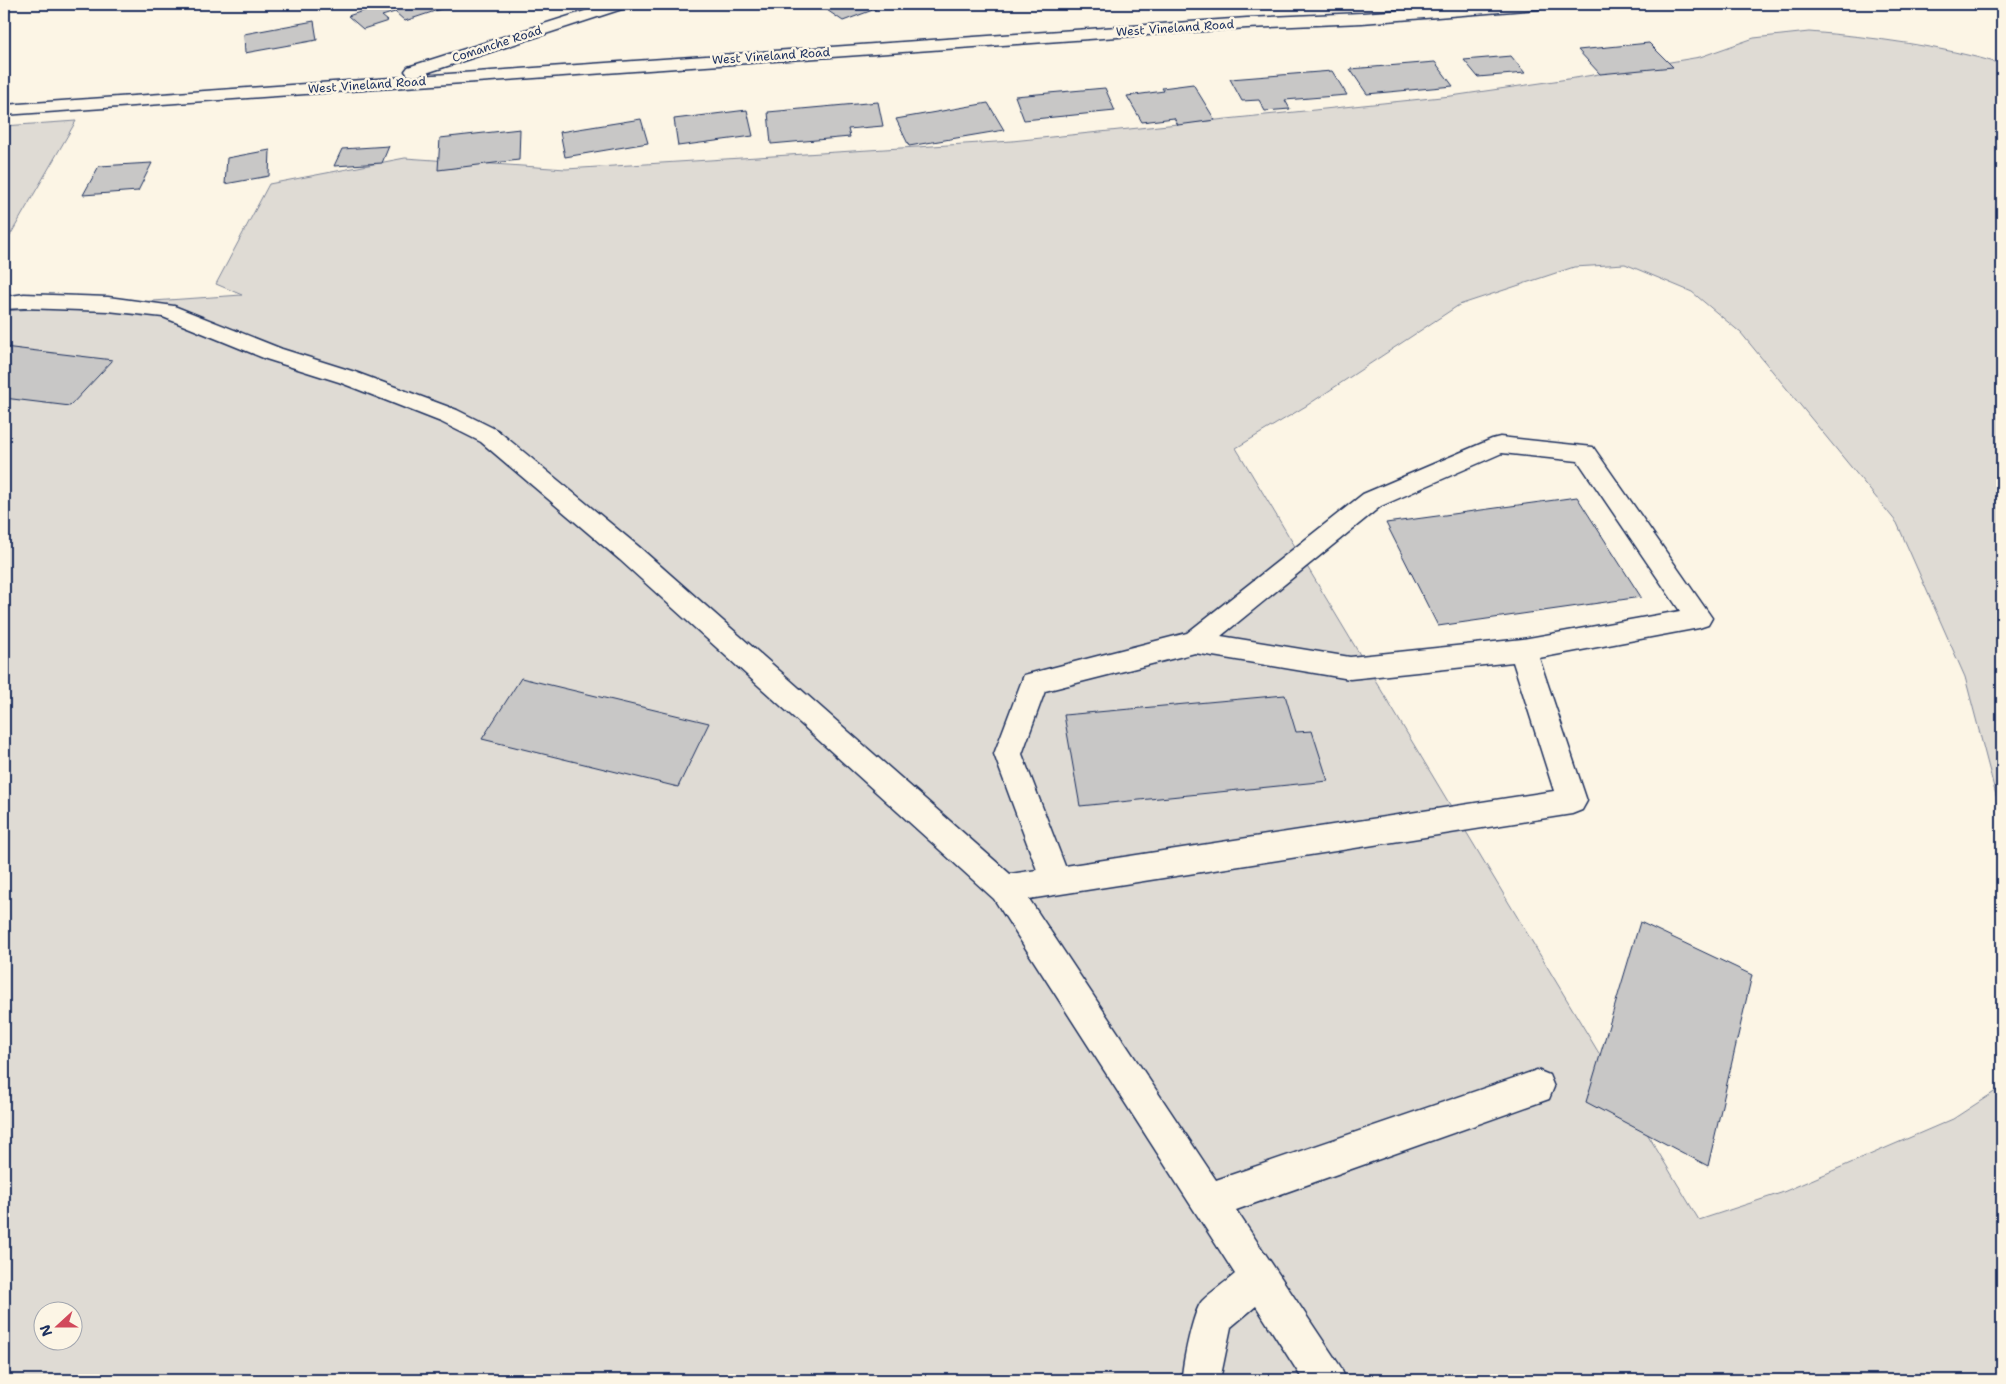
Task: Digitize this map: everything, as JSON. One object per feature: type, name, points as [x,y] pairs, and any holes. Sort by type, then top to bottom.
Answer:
[{"type":"street","name":"Comanche Road","points":[[373,84],[622,4]]},
{"type":"street","name":"West Vineland Road","points":[[4,110],[373,84],[1249,17],[1362,18],[1538,4]]},
{"type":"street","points":[[4,303],[108,304],[167,311],[274,354],[347,377],[449,416],[489,436],[629,553],[1005,890],[1326,1380]]},
{"type":"street","points":[[1056,881],[1008,754],[1034,683],[1195,642],[1350,668],[1522,650],[1700,618],[1585,453],[1500,445],[1372,500],[1195,642]]},
{"type":"street","points":[[1005,890],[1572,801],[1522,650]]},
{"type":"street","points":[[1209,1201],[1537,1087]]},
{"type":"street","points":[[1201,1380],[1214,1316],[1260,1279]]},
{"type":"shaded area","points":[[1809,32],[1907,43],[1955,52],[2002,64],[2002,818],[1965,677],[1897,523],[1741,333],[1692,292],[1625,264],[1574,267],[1459,305],[1306,406],[1236,448],[1699,1220],[1781,1193],[1953,1119],[2002,1087],[2002,1380],[4,1380],[4,311],[242,295],[216,284],[269,184],[405,158],[566,169],[1012,141],[1451,96],[1700,57],[1754,38]]},
{"type":"shaded area","points":[[76,121],[4,246],[4,126]]},
{"type":"building","points":[[818,4],[889,4],[843,21]]},
{"type":"building","points":[[1813,4],[1844,4],[1845,8]]},
{"type":"building","points":[[368,5],[453,5],[405,21],[395,12],[382,16],[388,21],[363,29],[348,16],[372,8]]},
{"type":"building","points":[[314,21],[317,40],[245,53],[244,34]]},
{"type":"building","points":[[1649,43],[1673,67],[1600,74],[1578,50]]},
{"type":"building","points":[[1511,56],[1525,73],[1478,77],[1464,60]]},
{"type":"building","points":[[1435,62],[1453,86],[1367,94],[1350,69]]},
{"type":"building","points":[[1332,71],[1347,95],[1285,100],[1290,109],[1265,111],[1259,100],[1242,101],[1230,79]]},
{"type":"building","points":[[1193,84],[1215,120],[1178,125],[1174,118],[1142,122],[1127,96],[1164,91],[1162,88]]},
{"type":"building","points":[[1105,88],[1115,111],[1024,120],[1015,96]]},
{"type":"building","points":[[878,102],[883,126],[848,129],[850,137],[771,144],[768,112]]},
{"type":"building","points":[[988,103],[1004,130],[909,146],[896,119]]},
{"type":"building","points":[[747,110],[753,136],[678,146],[674,119]]},
{"type":"building","points":[[641,119],[648,143],[565,157],[560,132]]},
{"type":"building","points":[[520,129],[519,160],[438,170],[440,138]]},
{"type":"building","points":[[389,146],[382,163],[334,166],[342,149]]},
{"type":"building","points":[[270,150],[269,176],[225,184],[227,158]]},
{"type":"building","points":[[152,163],[138,191],[83,195],[99,166]]},
{"type":"building","points":[[4,347],[113,360],[70,406],[4,398]]},
{"type":"building","points":[[1577,497],[1641,597],[1438,626],[1386,523]]},
{"type":"building","points":[[521,678],[709,723],[678,787],[482,739]]},
{"type":"building","points":[[1285,695],[1296,732],[1312,731],[1328,781],[1080,806],[1064,715]]},
{"type":"building","points":[[1640,922],[1752,975],[1708,1166],[1586,1102]]}]
